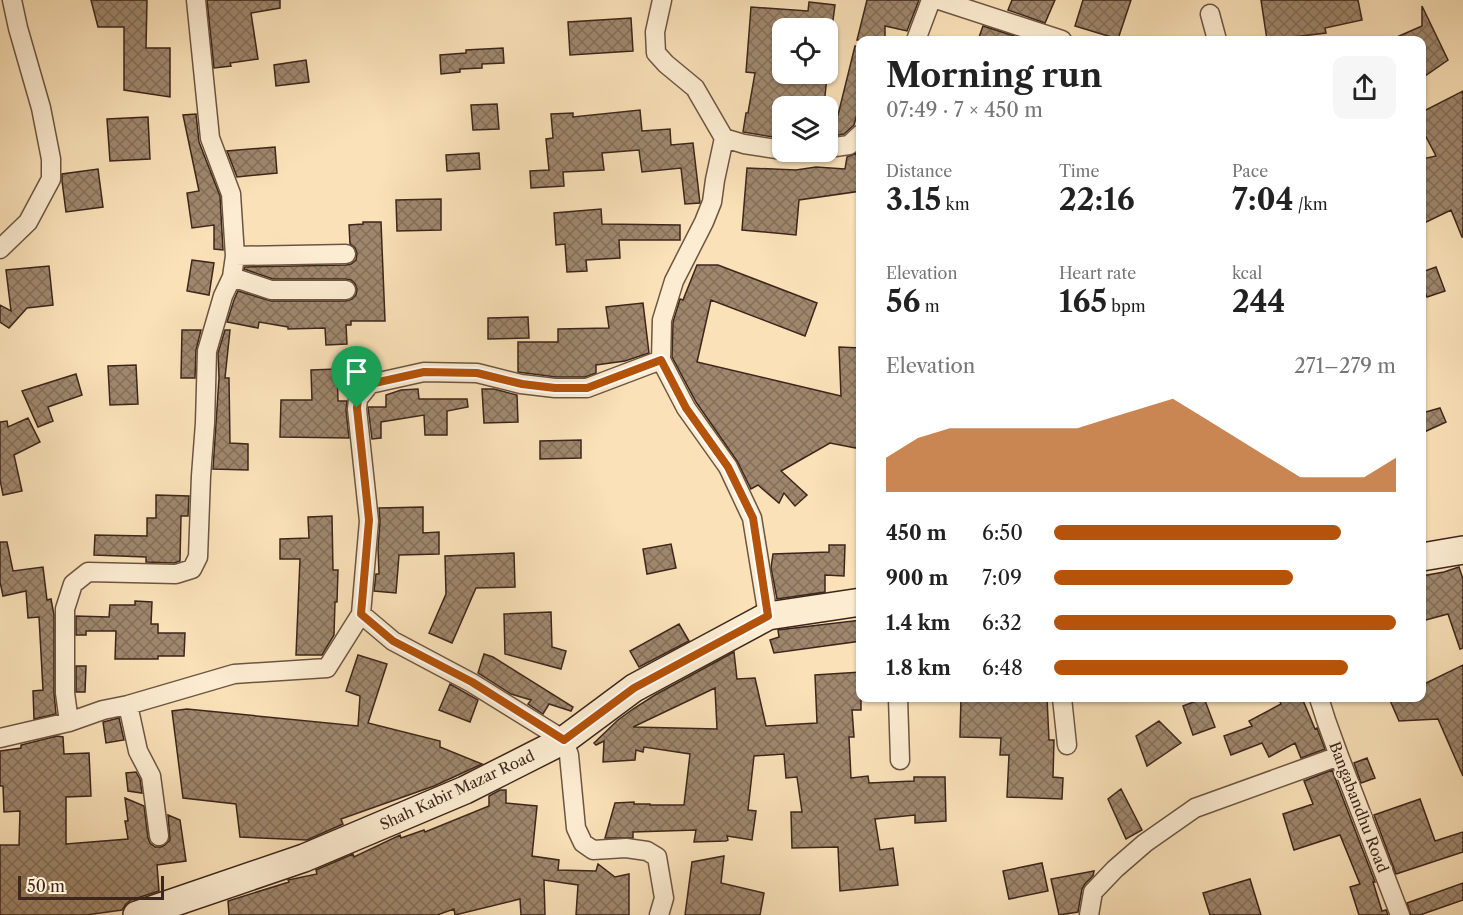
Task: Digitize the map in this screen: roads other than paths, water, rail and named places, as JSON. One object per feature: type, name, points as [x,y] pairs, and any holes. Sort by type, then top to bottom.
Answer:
[{"type":"street","points":[[0,249],[28,222],[51,179],[51,159],[41,108],[12,0]]},
{"type":"street","points":[[69,723],[65,693],[65,609],[73,584],[88,572],[176,574],[192,568],[198,557],[207,351],[223,296],[232,277],[235,256],[231,194],[210,138],[196,0]]},
{"type":"street","points":[[662,0],[655,32],[656,53],[695,88],[724,138],[712,202],[674,281],[662,320],[661,360],[686,408],[728,467],[753,518],[768,616]]},
{"type":"street","points":[[918,36],[932,0]]},
{"type":"street","points":[[939,0],[1050,36]]},
{"type":"street","points":[[1210,14],[1216,36]]},
{"type":"street","points":[[724,138],[772,148]]},
{"type":"street","points":[[838,147],[849,145],[856,139]]},
{"type":"street","points":[[235,256],[346,254]]},
{"type":"street","points":[[232,277],[271,290],[346,290]]},
{"type":"street","points":[[0,738],[69,723],[103,710],[128,705],[234,674],[327,668],[361,614],[369,520],[357,408],[358,399],[370,384],[424,372],[477,373],[522,384],[555,388],[587,388],[661,360]]},
{"type":"street","points":[[1426,555],[1463,550]]},
{"type":"street","name":"Shah Kabir Mazar Road","points":[[137,915],[304,858],[465,790],[564,740],[634,688],[768,616],[856,603]]},
{"type":"street","points":[[361,614],[393,641],[472,682],[564,740],[569,755],[576,828],[583,843],[592,850],[626,848],[647,851],[657,857],[664,898],[659,915]]},
{"type":"street","points":[[898,702],[900,760]]},
{"type":"street","points":[[1062,702],[1067,745]]},
{"type":"street","name":"Bangabandhu Road","points":[[1320,702],[1400,915]]},
{"type":"street","points":[[128,705],[138,750],[151,776],[159,836]]},
{"type":"street","points":[[1089,915],[1093,892],[1115,869],[1145,843],[1195,807],[1340,756]]}]
